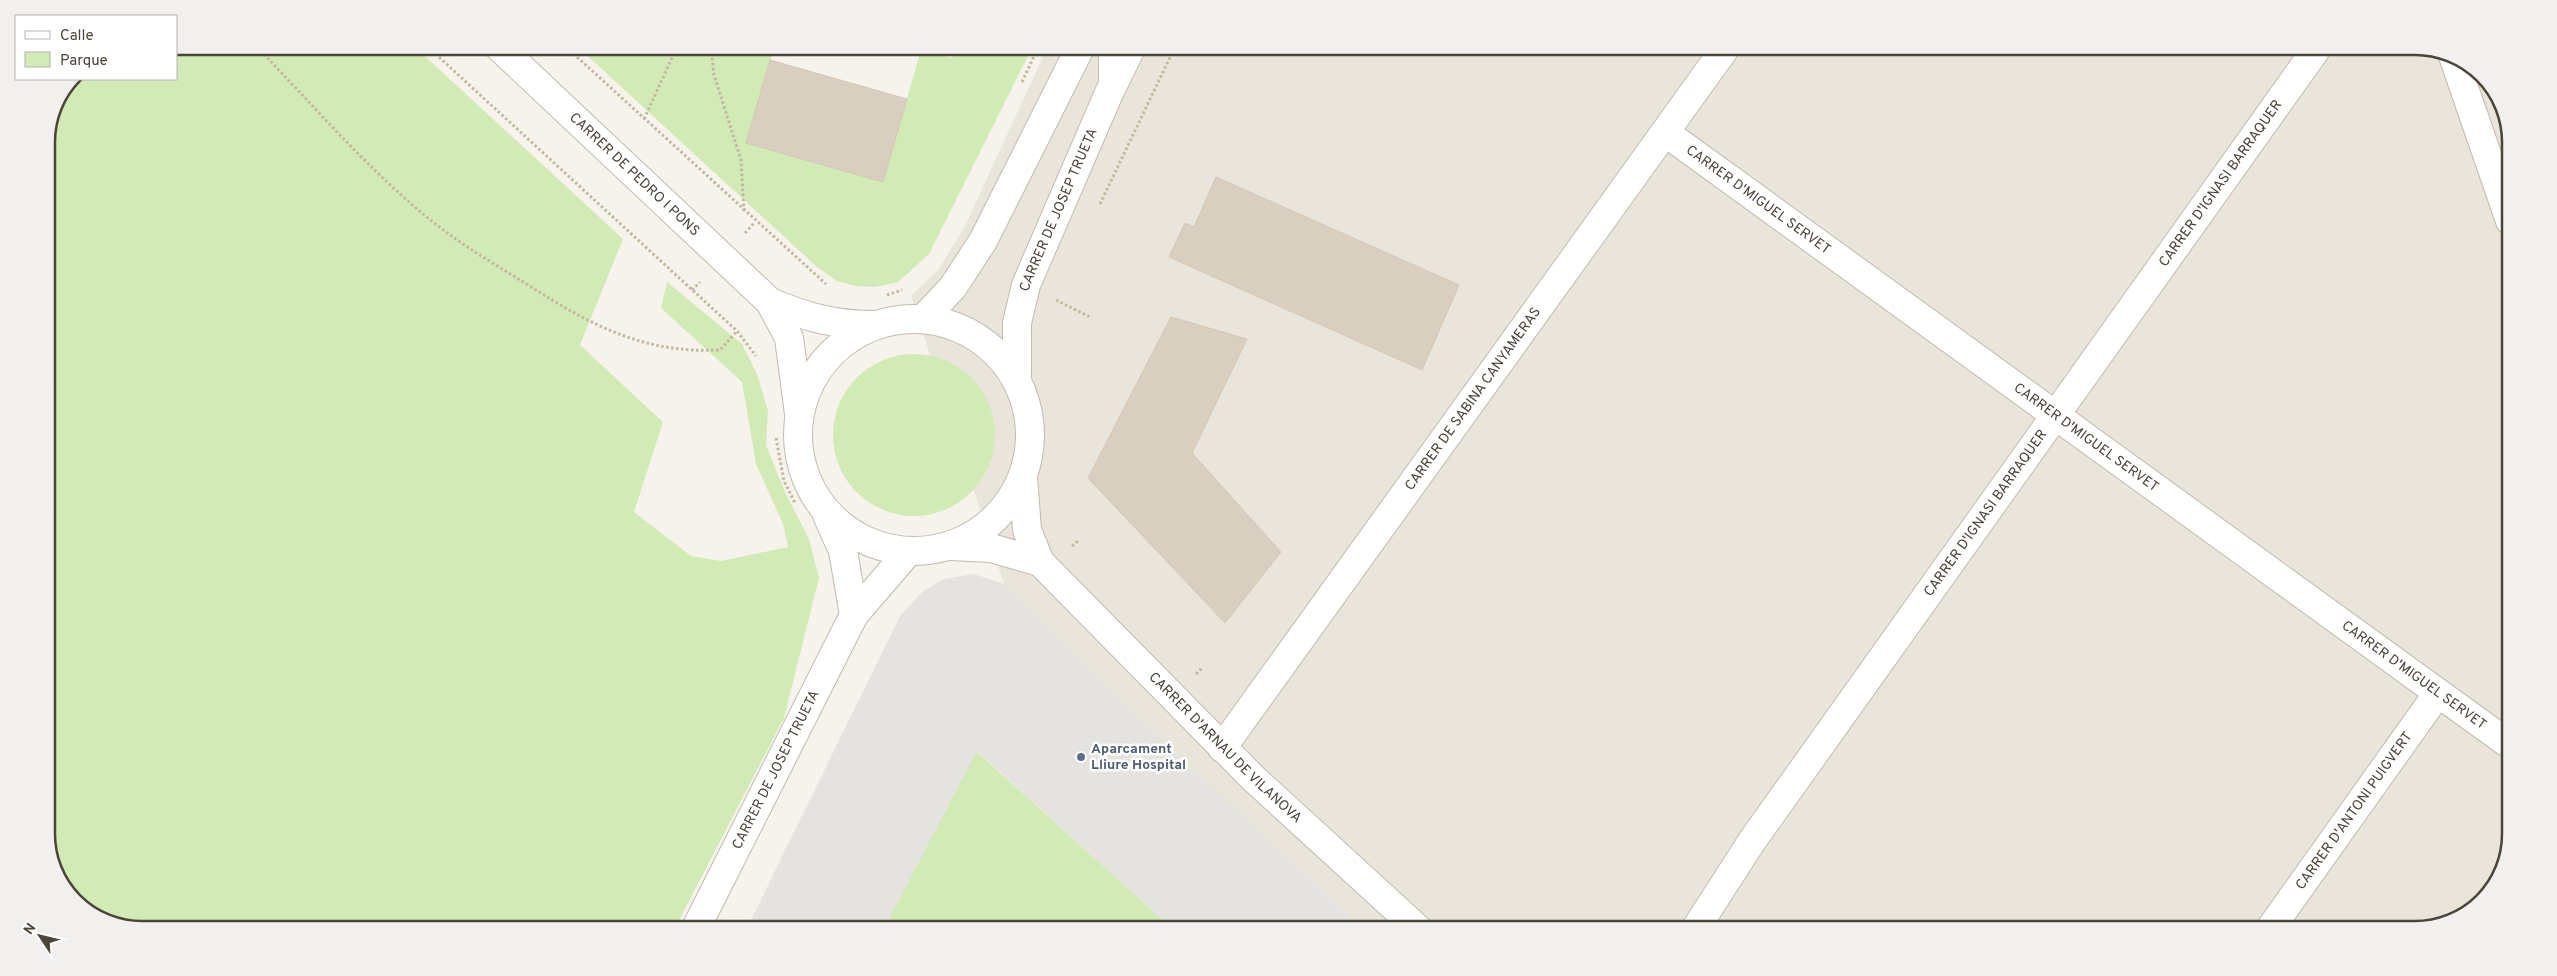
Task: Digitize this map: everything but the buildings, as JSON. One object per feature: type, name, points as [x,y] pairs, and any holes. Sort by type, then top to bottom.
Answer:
[{"type":"street","name":"CARRER DE PEDRO I PONS","points":[[508,55],[770,302],[789,338],[799,414]]},
{"type":"street","points":[[924,318],[953,287],[983,241],[1076,55]]},
{"type":"street","name":"CARRER DE JOSEP TRUETA","points":[[1017,380],[1017,323],[1026,285],[1109,93],[1128,55]]},
{"type":"street","name":"CARRER DE SABINA CANYAMERAS","points":[[1222,748],[1666,134],[1721,55]]},
{"type":"street","name":"CARRER D'IGNASI BARRAQUER","points":[[1700,921],[1757,833],[2313,55]]},
{"type":"street","points":[[2456,66],[2502,198]]},
{"type":"street","name":"CARRER D'MIGUEL SERVET","points":[[1666,134],[2502,739]]},
{"type":"street","name":"CARRER DE PEDRO I PONS","points":[[770,302],[821,320],[844,325],[874,325]]},
{"type":"street","points":[[824,509],[848,531],[877,545],[909,551],[947,546],[979,531],[1005,508],[1022,477],[1030,445],[1028,412],[1017,380],[994,349],[961,328],[924,318],[898,319],[874,325],[839,346],[814,377],[799,414],[798,448],[807,481],[824,509],[843,551],[854,615]]},
{"type":"street","name":"CARRER D'ARNAU DE VILANOVA","points":[[1022,477],[1027,530],[1040,562],[1222,748],[1409,921]]},
{"type":"street","name":"CARRER D'ARNAU DE VILANOVA","points":[[947,546],[991,548],[1040,562]]},
{"type":"street","name":"CARRER DE JOSEP TRUETA","points":[[700,921],[854,615],[909,551]]},
{"type":"street","name":"CARRER D'ANTONI PUIGVERT","points":[[2276,921],[2438,693]]},
{"type":"lane","points":[[1109,55],[1109,93]]},
{"type":"path","points":[[265,55],[385,179],[433,222],[551,300],[615,334],[692,351],[720,350],[737,331]]},
{"type":"path","points":[[437,55],[737,331],[760,363]]},
{"type":"path","points":[[575,55],[744,212],[823,283],[831,286]]},
{"type":"path","points":[[644,119],[674,55]]},
{"type":"path","points":[[712,55],[714,75],[741,160],[744,212]]},
{"type":"path","points":[[1022,83],[1035,55]]},
{"type":"path","points":[[1098,210],[1171,55]]},
{"type":"path","points":[[877,296],[896,293],[905,288]]},
{"type":"path","points":[[1055,299],[1059,290]]},
{"type":"path","points":[[776,433],[778,456],[784,481],[797,507]]},
{"type":"shaded area","points":[[1044,55],[2415,55],[2443,60],[2468,73],[2484,89],[2495,108],[2502,136],[2502,834],[2500,851],[2493,873],[2477,896],[2459,909],[2432,919],[2415,921],[1354,921],[1184,762],[1004,584],[911,296],[938,270],[965,226]]},
{"type":"shaded area","name":"Aparcament Lliure Hospital","points":[[974,574],[1004,584],[1184,762],[1354,921],[1164,921],[977,751],[888,921],[750,921],[900,616],[923,591],[944,579]]},
{"type":"green space","points":[[178,55],[424,55],[623,239],[580,345],[663,422],[634,512],[691,556],[721,561],[788,547],[783,524],[756,464],[742,382],[661,308],[667,282],[742,344],[757,374],[768,411],[766,445],[785,492],[809,539],[819,578],[784,718],[679,921],[142,921],[125,919],[103,912],[80,896],[62,868],[55,840],[55,142],[62,108],[80,80],[178,80]]},
{"type":"green space","points":[[587,55],[772,55],[747,143],[883,181],[920,55],[940,55],[952,58],[953,55],[1028,55],[929,254],[898,282],[875,287],[856,286],[837,281],[817,267]]},
{"type":"green space","points":[[914,354],[945,360],[971,378],[989,404],[995,435],[989,466],[971,492],[945,510],[914,516],[883,510],[857,492],[839,466],[833,435],[839,404],[857,378],[883,360]]},
{"type":"green space","points":[[976,751],[1164,921],[888,921]]},
{"type":"place","name":"Aparcament Lliure Hospital","points":[[1081,757]]}]
